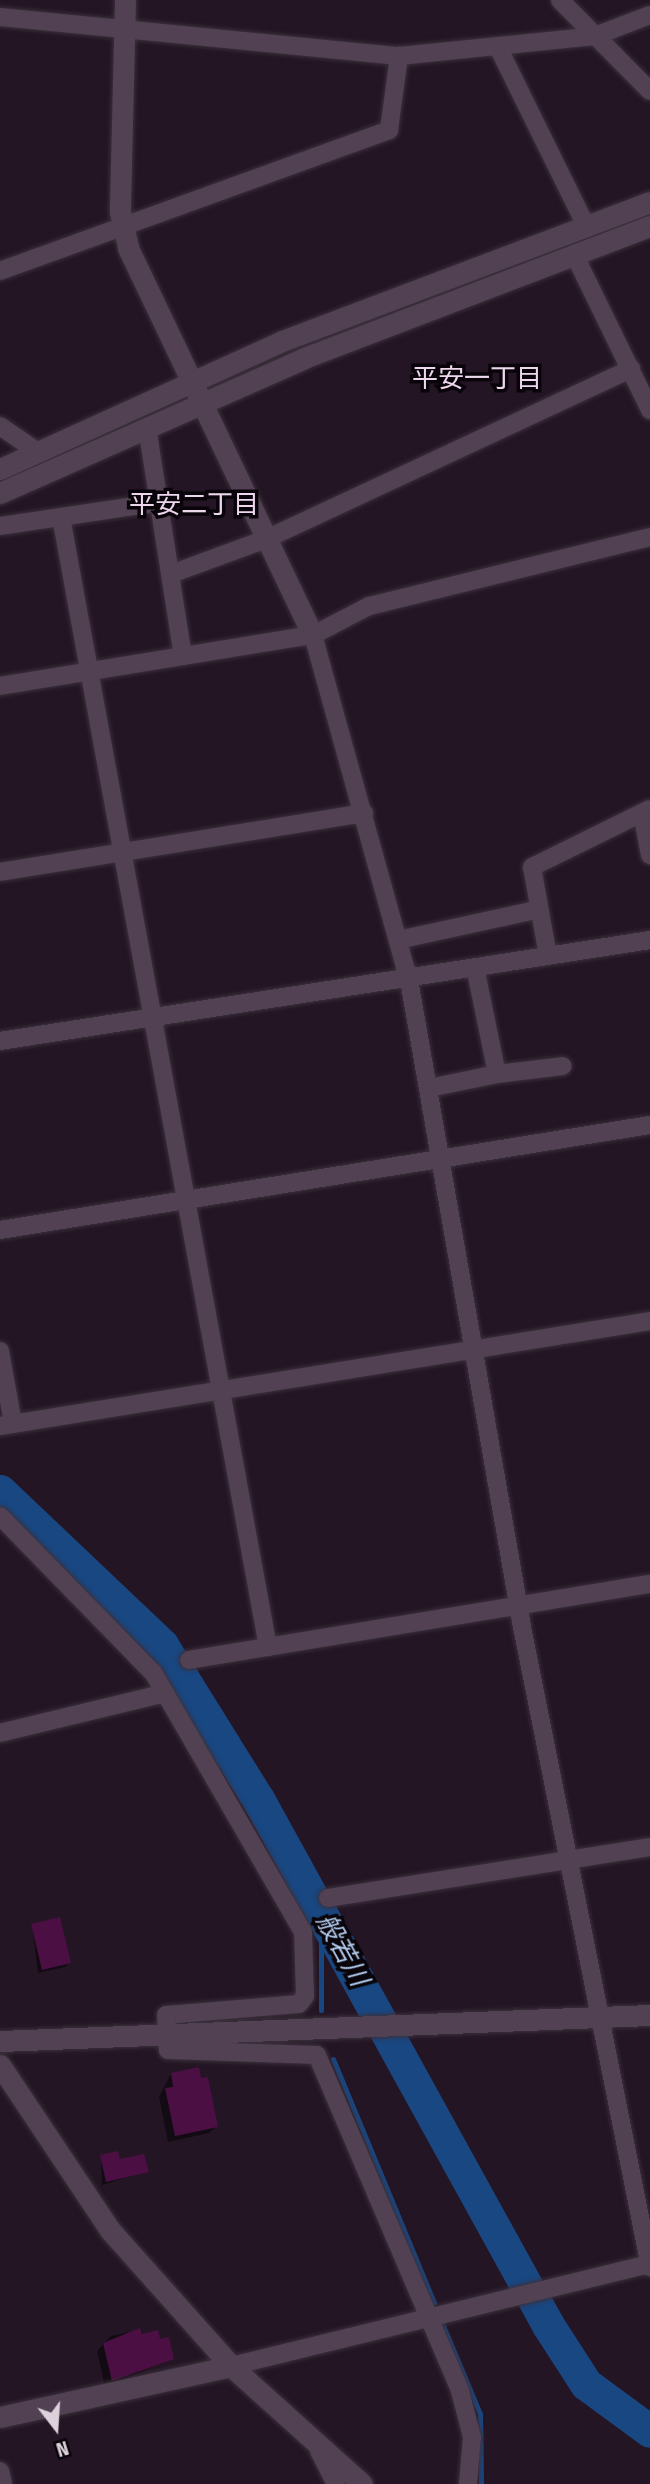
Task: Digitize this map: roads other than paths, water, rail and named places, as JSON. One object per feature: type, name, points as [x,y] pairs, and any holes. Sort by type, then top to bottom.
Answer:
[{"type":"street","points":[[0,2417],[231,2366],[538,2287],[649,2265],[519,1607],[476,1348],[409,980],[313,635],[199,402],[123,226],[122,30],[125,0]]},
{"type":"street","points":[[560,0],[650,91]]},
{"type":"street","points":[[0,17],[399,56],[595,36],[650,15]]},
{"type":"street","points":[[498,47],[586,226]]},
{"type":"street","points":[[0,271],[389,130],[399,56]]},
{"type":"street","points":[[0,469],[190,382],[427,283],[650,202]]},
{"type":"street","points":[[0,493],[199,402],[650,226]]},
{"type":"street","points":[[574,254],[650,410]]},
{"type":"street","points":[[171,574],[266,539],[631,369]]},
{"type":"street","points":[[0,426],[38,452]]},
{"type":"street","points":[[147,427],[161,502],[183,656]]},
{"type":"street","points":[[0,526],[161,502]]},
{"type":"street","points":[[61,517],[268,1647]]},
{"type":"street","points":[[0,686],[313,635],[382,602],[650,537]]},
{"type":"street","points":[[548,956],[536,910],[532,867],[646,811],[650,855]]},
{"type":"street","points":[[0,872],[364,813]]},
{"type":"street","points":[[398,940],[536,910]]},
{"type":"street","points":[[0,1041],[409,980],[650,940]]},
{"type":"street","points":[[475,967],[497,1074]]},
{"type":"street","points":[[429,1088],[497,1074],[563,1066]]},
{"type":"street","points":[[0,1230],[650,1125]]},
{"type":"street","points":[[0,1351],[7,1425],[650,1321]]},
{"type":"street","points":[[0,1516],[133,1648],[165,1693],[303,1932],[305,1996],[299,2004],[166,2014],[165,2034],[171,2053],[317,2055],[467,2415],[473,2458],[468,2484]]},
{"type":"street","points":[[189,1660],[650,1584]]},
{"type":"street","points":[[0,1733],[165,1693]]},
{"type":"street","points":[[328,1898],[650,1846]]},
{"type":"street","points":[[0,2040],[650,2015]]},
{"type":"street","points":[[0,2065],[110,2230],[231,2366],[319,2451],[362,2484]]},
{"type":"street","points":[[319,2451],[328,2482]]},
{"type":"street","points":[[0,2471],[3,2484]]},
{"type":"waterway","name":"般若川","points":[[0,1491],[162,1645],[258,1799],[548,2325],[586,2384],[650,2431]]},
{"type":"waterway","points":[[321,1919],[321,2010]]},
{"type":"waterway","points":[[333,2059],[434,2303]]},
{"type":"waterway","points":[[441,2321],[480,2414],[481,2484]]},
{"type":"district","name":"平安一丁目","points":[[477,379]]},
{"type":"district","name":"平安二丁目","points":[[194,505]]}]
